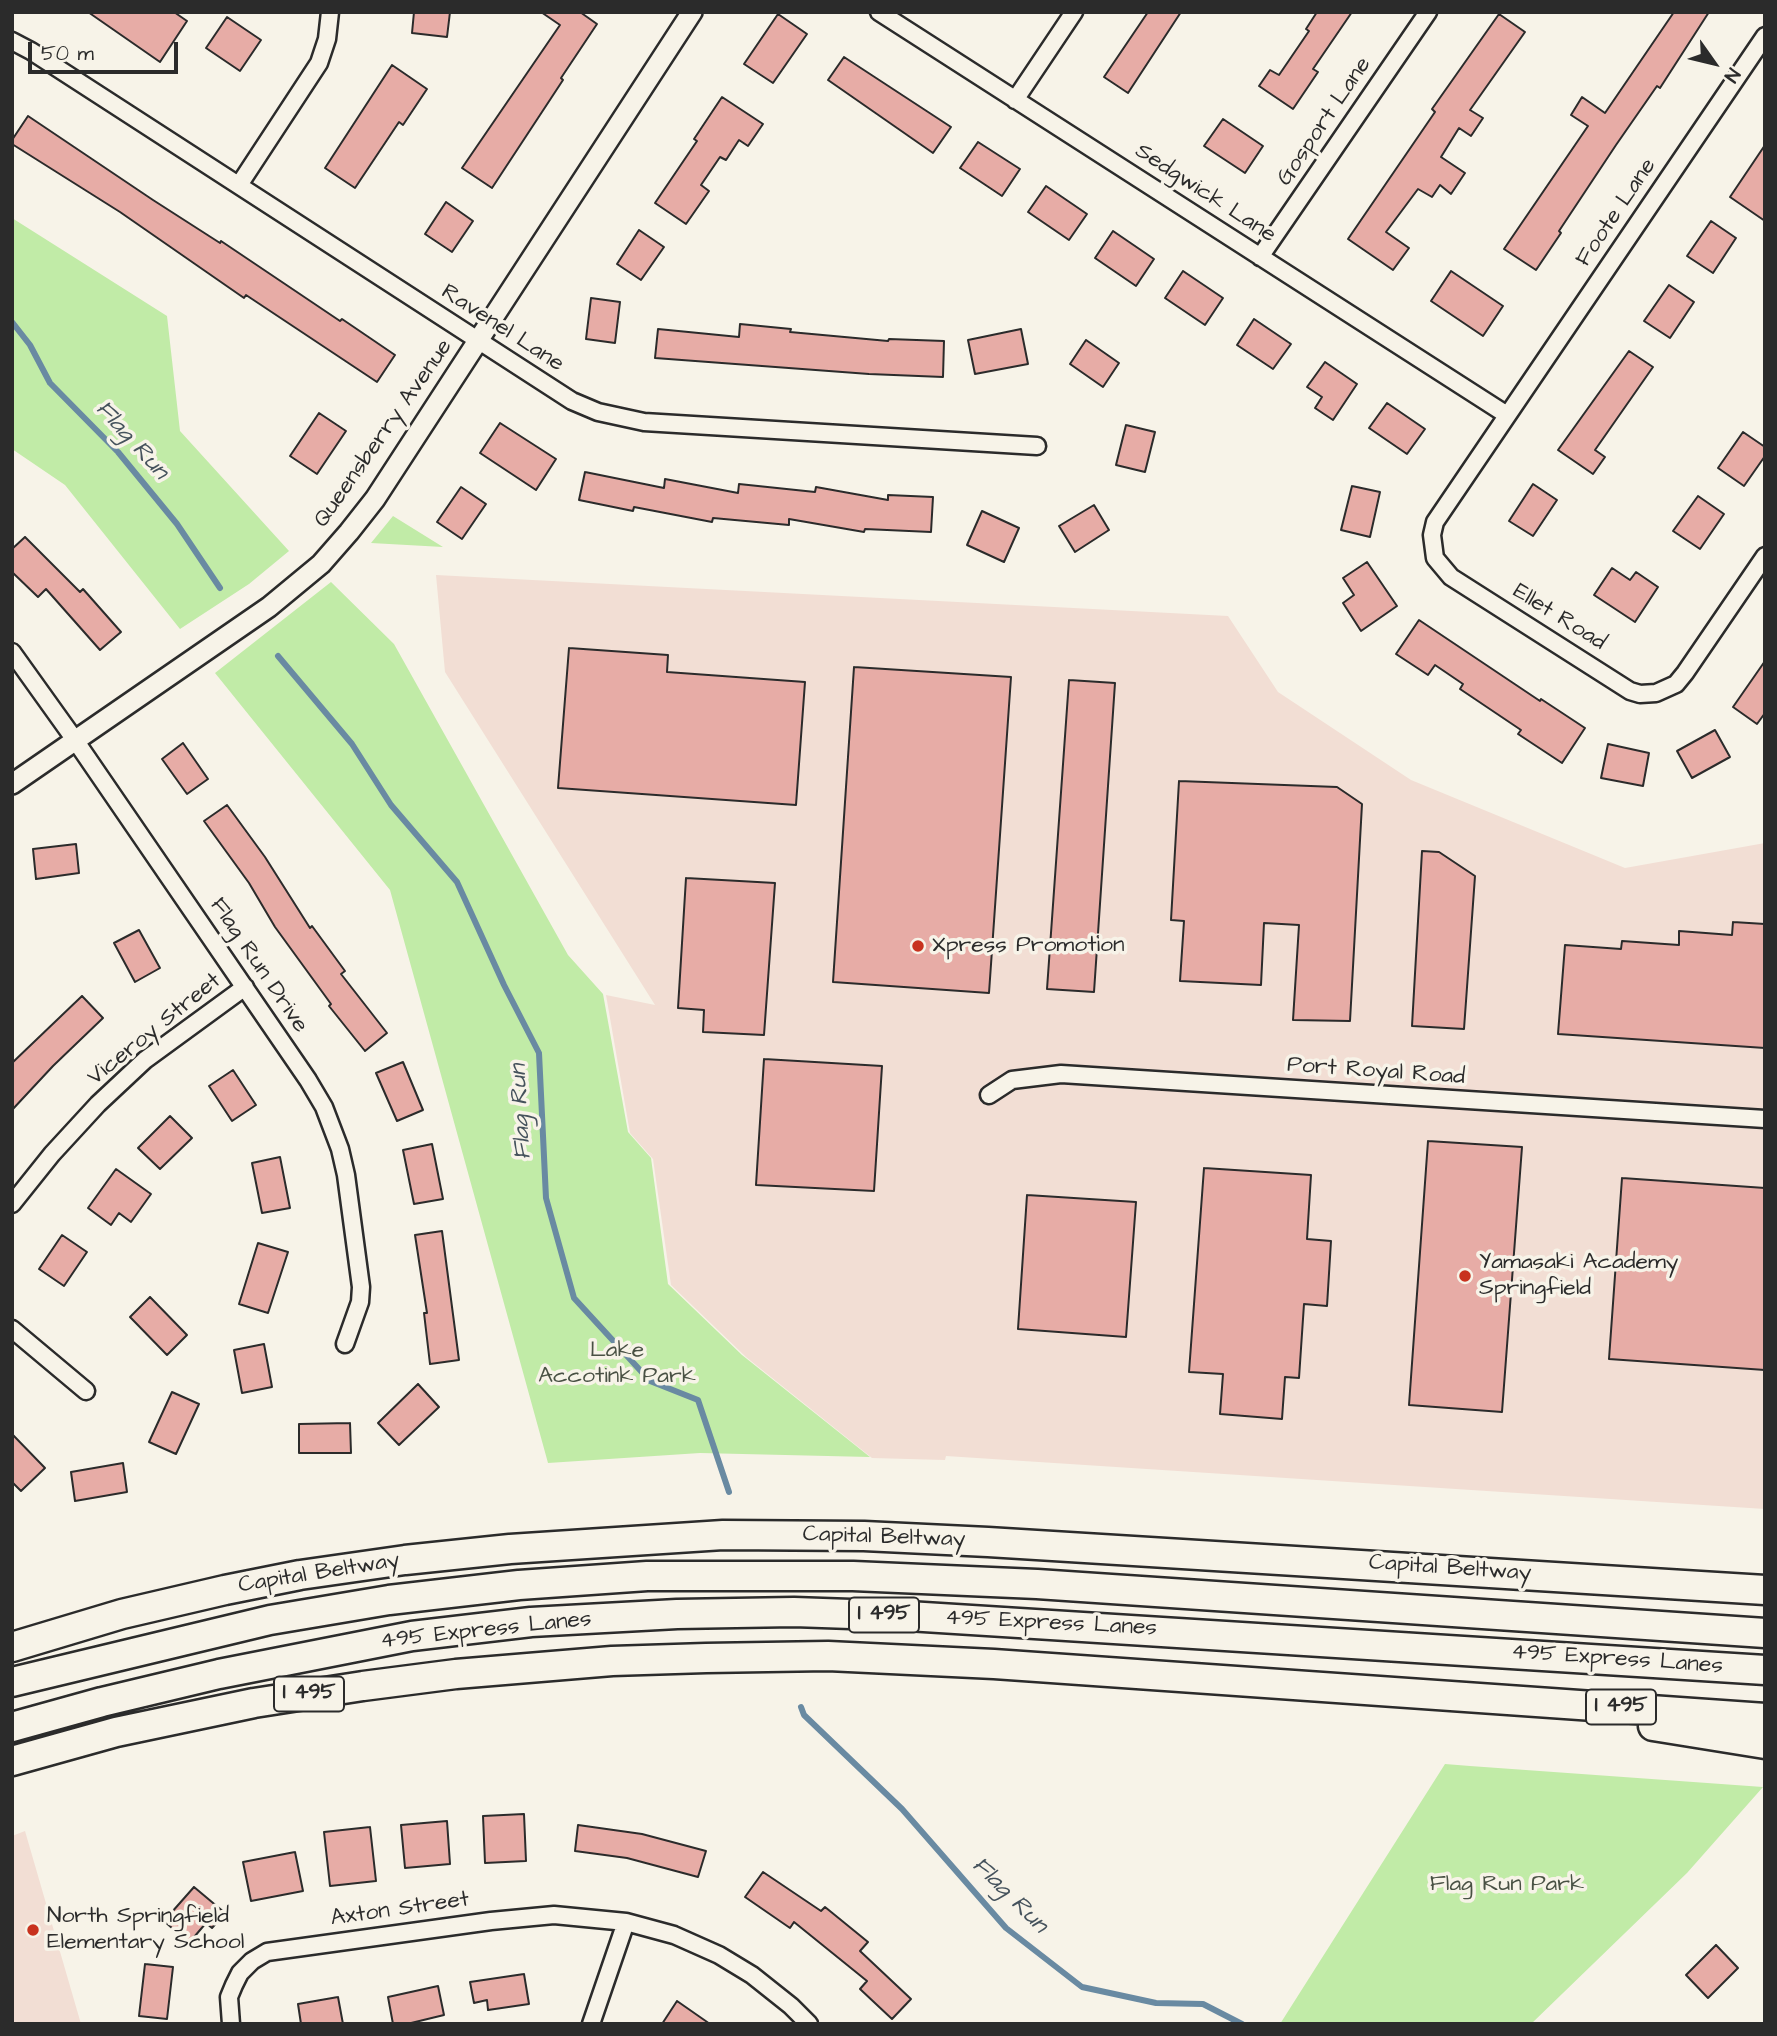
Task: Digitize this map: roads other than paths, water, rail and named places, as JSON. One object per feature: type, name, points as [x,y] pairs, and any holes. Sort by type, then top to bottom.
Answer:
[{"type":"highway","name":"Capital Beltway","points":[[12,1647],[122,1614],[300,1576],[405,1560],[510,1549],[723,1535],[864,1536],[988,1542],[1765,1588]]},
{"type":"highway","name":"495 Express Lanes","points":[[12,1682],[270,1620],[402,1599],[519,1585],[647,1576],[853,1576],[1037,1584],[1765,1633]]},
{"type":"highway","name":"495 Express Lanes","points":[[12,1727],[206,1677],[412,1636],[531,1622],[677,1614],[794,1612],[908,1616],[1765,1670]]},
{"type":"highway","name":"I 495","points":[[12,1761],[116,1732],[268,1701],[456,1674],[612,1661],[828,1656],[994,1664],[1765,1718]]},
{"type":"highway","points":[[1477,1697],[1765,1744]]},
{"type":"street","points":[[239,185],[318,62],[327,39],[330,12]]},
{"type":"street","name":"Queensberry Avenue","points":[[12,784],[269,607],[321,564],[375,499],[692,12]]},
{"type":"street","name":"Sedgwick Lane","points":[[879,12],[1507,415]]},
{"type":"street","points":[[1015,100],[1074,12]]},
{"type":"street","name":"Gosport Lane","points":[[1260,257],[1428,12]]},
{"type":"street","name":"Foote Lane","points":[[1507,415],[1765,36]]},
{"type":"street","name":"Ravenel Lane","points":[[12,41],[572,401],[598,412],[623,419],[1037,446]]},
{"type":"street","name":"Ellet Road","points":[[1507,415],[1435,522],[1432,535],[1435,558],[1451,577],[1630,691],[1640,694],[1656,693],[1676,684],[1765,556]]},
{"type":"street","name":"Flag Run Drive","points":[[12,652],[245,987],[324,1107],[340,1149],[346,1175],[361,1287],[360,1302],[345,1344]]},
{"type":"street","name":"Viceroy Street","points":[[12,1205],[52,1154],[98,1104],[145,1060],[245,987]]},
{"type":"street","name":"Port Royal Road","points":[[989,1095],[1012,1080],[1061,1074],[1765,1119]]},
{"type":"street","points":[[12,1329],[86,1391]]},
{"type":"street","name":"Axton Street","points":[[231,2024],[229,1997],[240,1973],[252,1961],[267,1952],[491,1921],[554,1915],[626,1922],[674,1935],[719,1955],[752,1975],[791,2006],[808,2024]]},
{"type":"street","points":[[591,2024],[626,1922]]},
{"type":"waterway","name":"Flag Run","points":[[12,322],[30,345],[50,383],[118,452],[177,524],[220,588]]},
{"type":"waterway","name":"Flag Run","points":[[278,656],[352,744],[391,805],[457,882],[504,985],[539,1053],[546,1198],[574,1298],[650,1381],[698,1400],[729,1492]]},
{"type":"waterway","name":"Flag Run","points":[[801,1707],[804,1715],[902,1809],[1006,1928],[1082,1987],[1156,2003],[1203,2004],[1242,2024]]},
{"type":"place","name":"Xpress Promotion","points":[[918,946]]},
{"type":"place","name":"Yamasaki Academy Springfield","points":[[1465,1276]]},
{"type":"place","name":"North Springfield Elementary School","points":[[33,1930]]},
{"type":"park label","name":"Lake Accotink Park","points":[[617,1364]]},
{"type":"park label","name":"Flag Run Park","points":[[1507,1885]]}]
